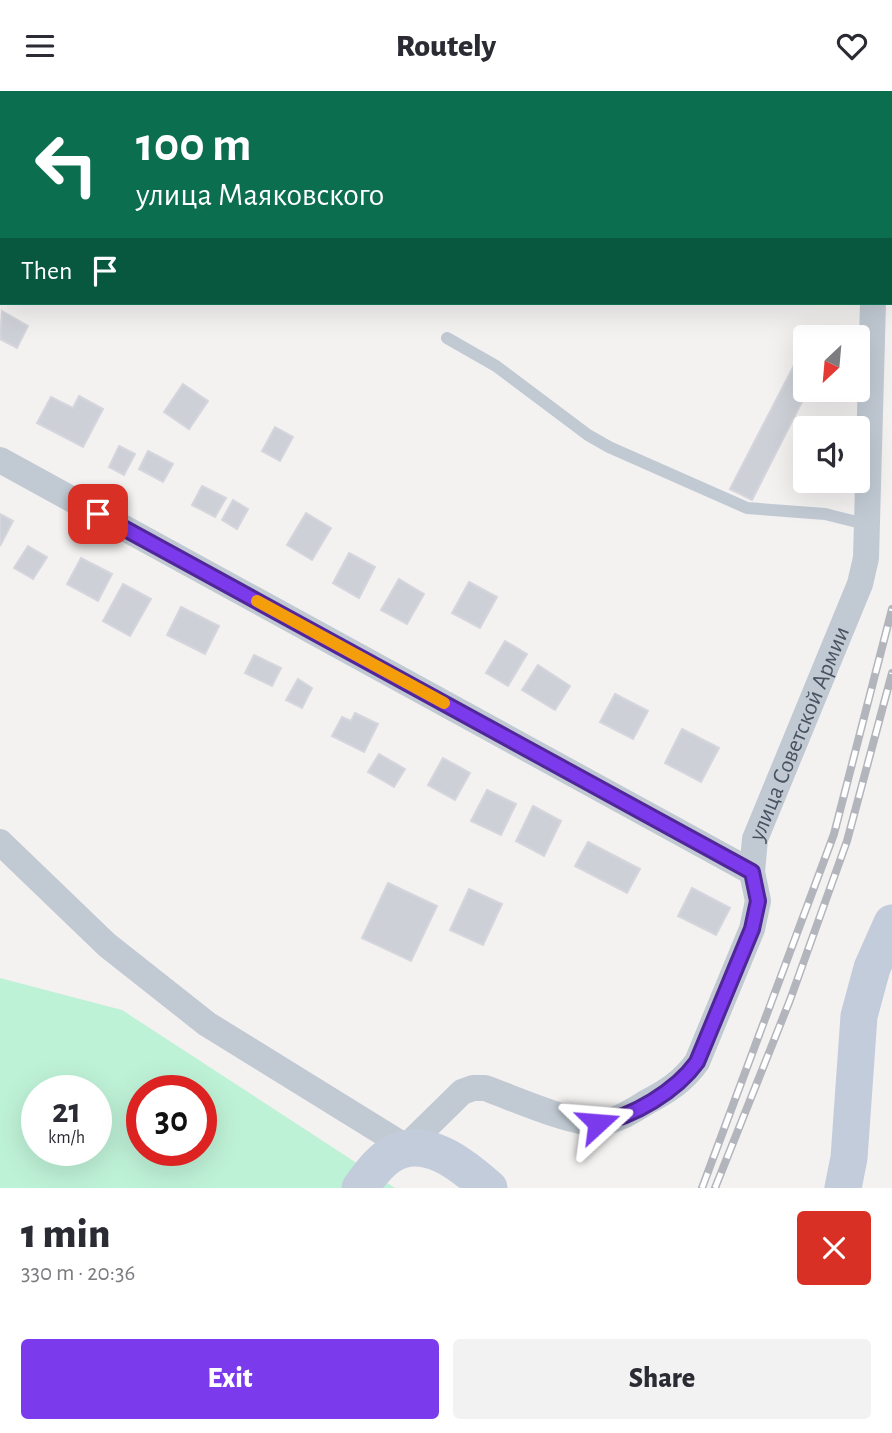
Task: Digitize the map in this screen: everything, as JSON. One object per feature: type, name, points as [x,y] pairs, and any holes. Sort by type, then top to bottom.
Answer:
[{"type":"main road","points":[[844,1188],[849,1158],[859,1016],[872,968],[892,923]]},
{"type":"main road","points":[[360,1188],[388,1156],[406,1147],[440,1153],[464,1166],[489,1188]]},
{"type":"street","name":"улица Советской Армии","points":[[406,1147],[462,1092],[473,1088],[485,1088],[576,1121],[598,1123],[616,1120],[672,1089],[687,1076],[697,1062],[752,929],[758,901],[752,872],[755,839],[860,584],[866,558],[873,305]]},
{"type":"street","points":[[0,460],[752,872]]},
{"type":"street","points":[[0,842],[107,945],[207,1024],[406,1147]]},
{"type":"lane","points":[[447,338],[496,366],[588,435],[621,453],[747,508],[825,514],[865,524]]},
{"type":"green space","points":[[0,978],[122,1010],[395,1188],[0,1188]]},
{"type":"building","points":[[2,311],[28,326],[17,348],[0,339]]},
{"type":"building","points":[[793,367],[793,403],[801,403],[752,500],[730,489]]},
{"type":"building","points":[[183,384],[208,401],[189,429],[164,412]]},
{"type":"building","points":[[79,396],[103,409],[83,447],[37,423],[51,397],[73,408]]},
{"type":"building","points":[[275,427],[293,437],[280,461],[262,451]]},
{"type":"building","points":[[119,446],[135,454],[124,475],[109,467]]},
{"type":"building","points":[[148,451],[173,464],[163,482],[139,469]]},
{"type":"building","points":[[202,486],[226,498],[215,517],[192,505]]},
{"type":"building","points":[[233,500],[248,509],[237,529],[222,520]]},
{"type":"building","points":[[306,513],[331,528],[312,560],[287,545]]},
{"type":"building","points":[[0,514],[13,521],[0,546]]},
{"type":"building","points":[[28,546],[47,557],[33,579],[14,568]]},
{"type":"building","points":[[349,553],[375,567],[359,598],[333,583]]},
{"type":"building","points":[[81,558],[112,574],[98,601],[67,584]]},
{"type":"building","points":[[399,579],[424,594],[407,624],[381,610]]},
{"type":"building","points":[[469,582],[497,597],[480,628],[452,613]]},
{"type":"building","points":[[123,584],[151,599],[130,636],[103,621]]},
{"type":"building","points":[[181,607],[219,626],[205,654],[167,635]]},
{"type":"building","points":[[505,641],[527,654],[508,686],[486,673]]},
{"type":"building","points":[[254,655],[281,668],[272,686],[245,673]]},
{"type":"building","points":[[538,665],[570,686],[555,710],[522,690]]},
{"type":"building","points":[[298,679],[312,688],[302,708],[286,700]]},
{"type":"building","points":[[615,694],[648,711],[633,739],[600,722]]},
{"type":"building","points":[[355,713],[378,724],[364,752],[332,736],[342,717],[351,721]]},
{"type":"building","points":[[682,729],[719,748],[701,782],[665,763]]},
{"type":"building","points":[[379,754],[405,769],[394,787],[368,772]]},
{"type":"building","points":[[443,758],[470,773],[455,800],[428,785]]},
{"type":"building","points":[[487,790],[516,804],[501,835],[471,821]]},
{"type":"building","points":[[533,806],[561,821],[544,856],[516,841]]},
{"type":"building","points":[[588,842],[640,869],[627,893],[575,866]]},
{"type":"building","points":[[388,883],[437,906],[411,961],[362,938]]},
{"type":"building","points":[[692,888],[730,908],[716,935],[678,916]]},
{"type":"building","points":[[469,889],[502,904],[483,945],[450,930]]},
{"type":"railway","points":[[702,1188],[834,834],[892,609]]},
{"type":"railway","points":[[715,1188],[790,1000],[847,841],[892,673]]},
{"type":"slow traffic","points":[[257,601],[444,703]]},
{"type":"route","points":[[98,514],[752,872],[758,901],[752,929],[697,1062],[687,1076],[672,1089],[616,1120],[598,1123]]}]
